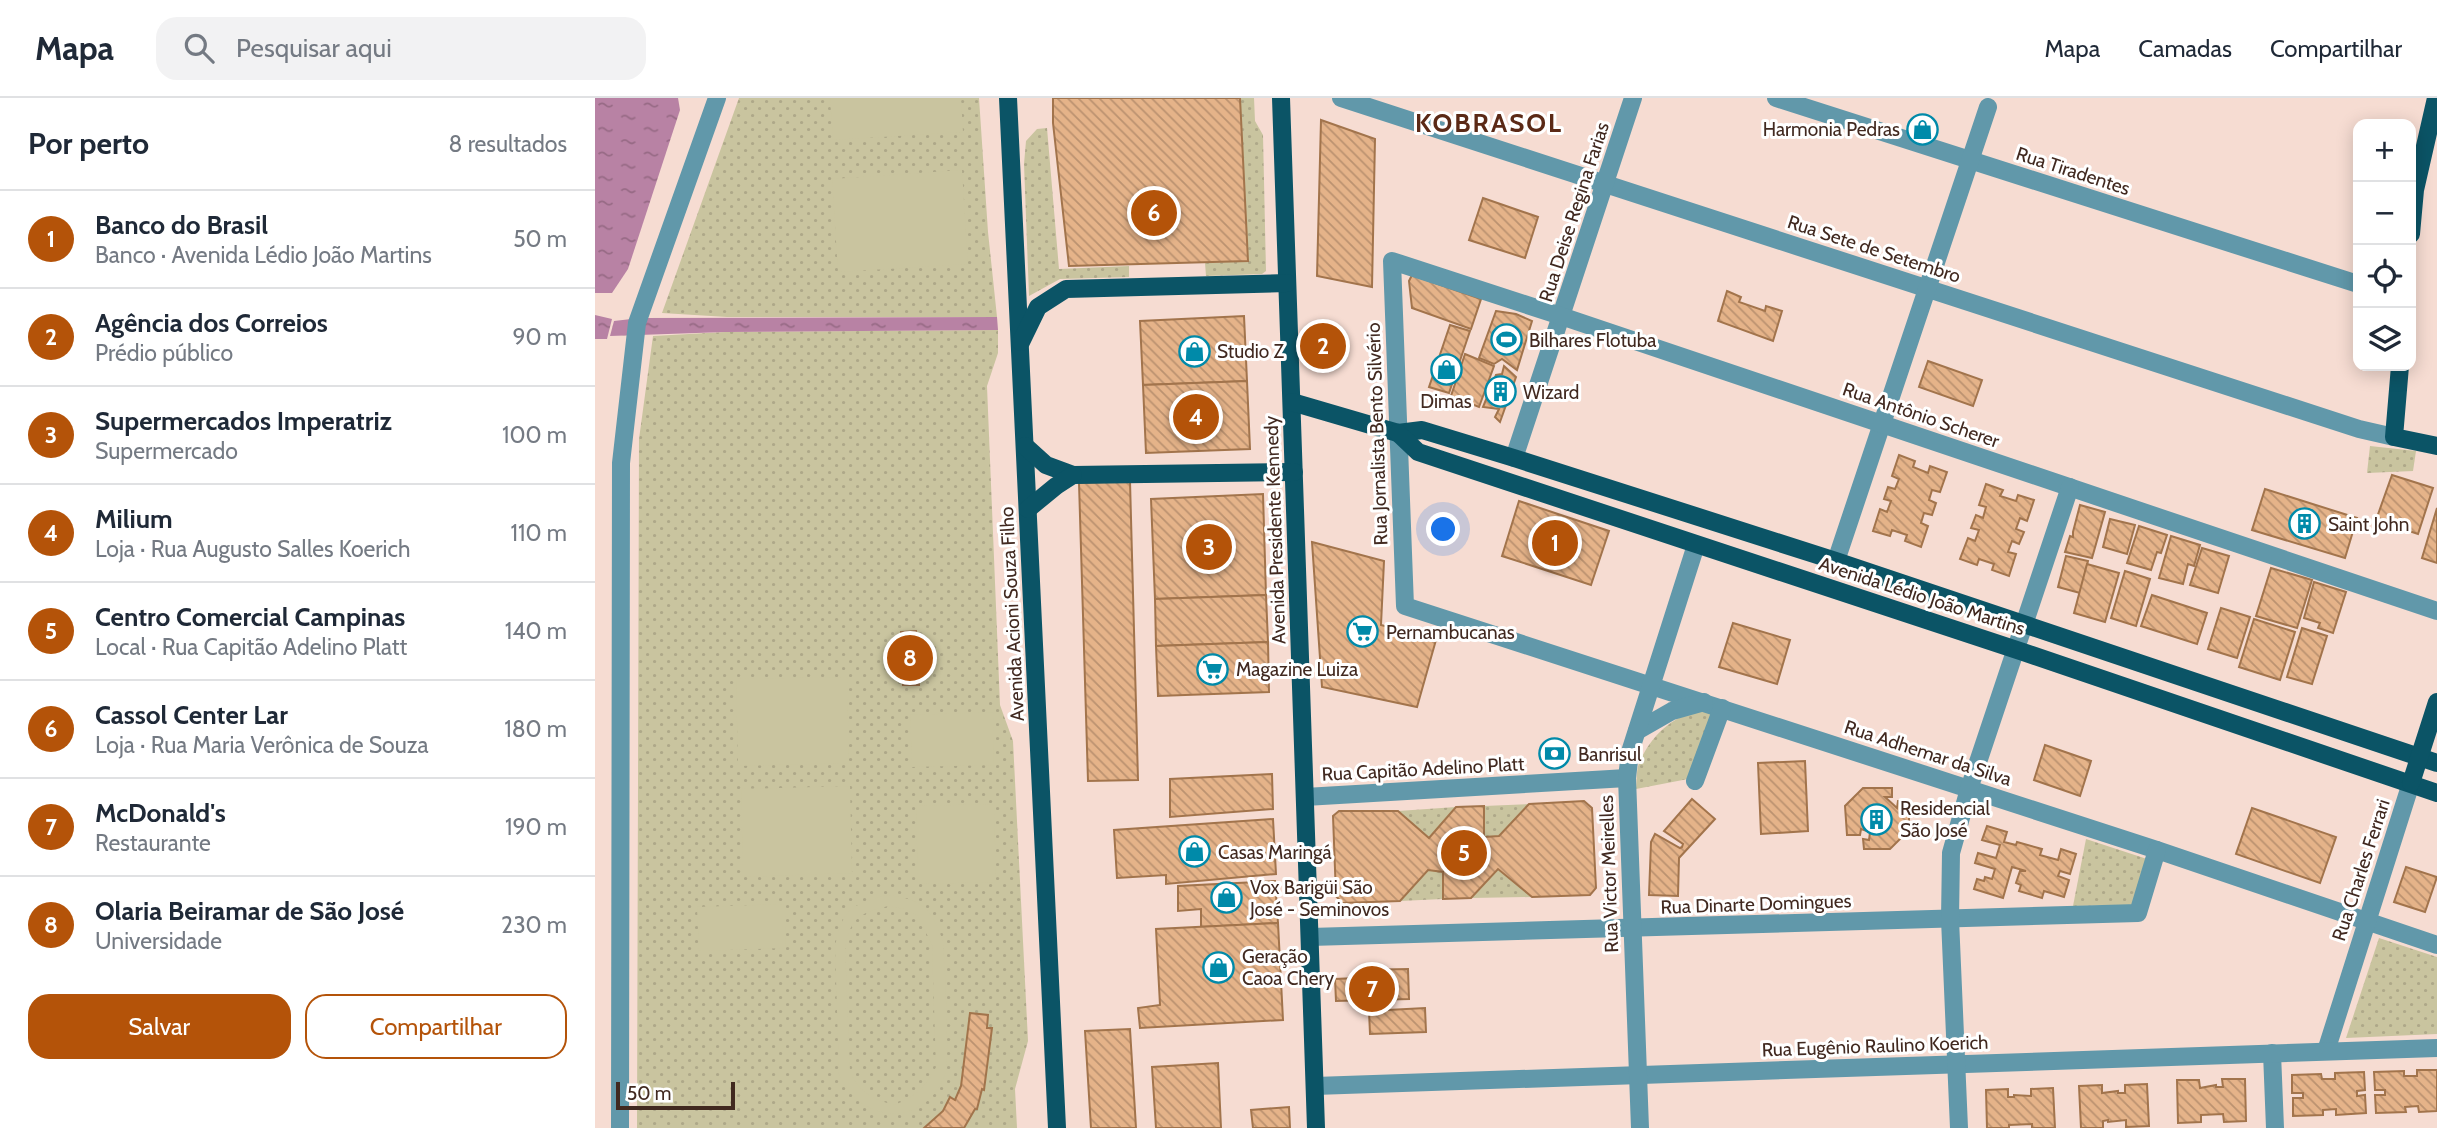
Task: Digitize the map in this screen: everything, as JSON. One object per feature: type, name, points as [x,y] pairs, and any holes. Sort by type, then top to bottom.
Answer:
[{"type":"main road","name":"Avenida Acioni Souza Filho","points":[[1008,98],[1057,1128]]},
{"type":"main road","name":"Avenida Presidente Kennedy","points":[[1281,98],[1317,1128]]},
{"type":"main road","points":[[2416,186],[2436,98]]},
{"type":"main road","points":[[1020,344],[1038,307],[1066,289],[1287,283]]},
{"type":"main road","points":[[2400,371],[2394,437],[2437,446]]},
{"type":"main road","name":"Avenida Lédio João Martins","points":[[1292,402],[1398,433],[1422,430],[1514,458],[1836,561],[2437,763]]},
{"type":"main road","name":"Avenida Lédio João Martins","points":[[1398,433],[1418,452],[2016,649],[2437,793]]},
{"type":"main road","points":[[1025,446],[1046,465],[1073,475],[1294,472]]},
{"type":"main road","points":[[1028,509],[1073,475]]},
{"type":"main road","name":"Rua Charles Ferrari","points":[[2411,783],[2437,702]]},
{"type":"street","points":[[620,1128],[621,463],[637,323],[717,98]]},
{"type":"street","name":"Rua Sete de Setembro","points":[[1341,98],[2359,429],[2394,437]]},
{"type":"street","name":"Rua Deise Regina Farias","points":[[1514,458],[1633,98]]},
{"type":"street","name":"Rua Tiradentes","points":[[1776,98],[2353,282]]},
{"type":"street","points":[[1836,561],[1988,107]]},
{"type":"street","name":"Rua Antônio Scherer","points":[[1392,261],[2437,611]]},
{"type":"street","name":"Rua Jornalista Bento Silvério","points":[[1392,261],[1405,606]]},
{"type":"street","points":[[1959,1128],[1950,864],[1969,789],[2070,487]]},
{"type":"street","name":"Rua Victor Meirelles","points":[[1640,1128],[1627,778],[1630,752],[1696,544]]},
{"type":"street","name":"Rua Adhemar da Silva","points":[[1405,606],[1652,684],[2437,945]]},
{"type":"street","points":[[1637,730],[1672,711],[1704,702]]},
{"type":"street","points":[[1695,781],[1722,708]]},
{"type":"street","name":"Rua Capitão Adelino Platt","points":[[1305,797],[1627,778]]},
{"type":"street","name":"Rua Charles Ferrari","points":[[2326,1051],[2411,783]]},
{"type":"street","name":"Rua Dinarte Domingues","points":[[1310,937],[2138,913],[2157,850]]},
{"type":"street","name":"Rua Eugênio Raulino Koerich","points":[[1315,1086],[2437,1048]]},
{"type":"street","points":[[2272,1054],[2275,1128]]},
{"type":"shaded area","points":[[739,98],[979,98],[997,317],[727,317],[662,313]]},
{"type":"shaded area","points":[[830,98],[961,98],[963,132],[833,140]]},
{"type":"shaded area","points":[[1240,98],[1254,98],[1255,121],[1263,135],[1266,271],[1262,274],[1206,276],[1205,263],[1247,261]]},
{"type":"shaded area","points":[[1047,128],[1059,269],[1129,266],[1129,277],[1060,279],[1029,296],[1024,164],[1026,141],[1037,129]]},
{"type":"shaded area","points":[[962,170],[968,264],[838,272],[832,179]]},
{"type":"shaded area","points":[[998,330],[998,353],[987,386],[1000,705],[1013,741],[1028,1041],[1015,1089],[1017,1128],[637,1128],[639,439],[653,336],[725,332]]},
{"type":"shaded area","points":[[2370,446],[2416,451],[2413,471],[2367,473]]},
{"type":"shaded area","points":[[847,677],[849,763],[738,766],[736,679]]},
{"type":"shaded area","points":[[1698,710],[1713,714],[1688,779],[1636,789],[1639,764],[1650,743],[1671,723]]},
{"type":"shaded area","points":[[993,712],[994,765],[912,767],[910,715]]},
{"type":"shaded area","points":[[850,786],[852,873],[743,877],[741,789]]},
{"type":"shaded area","points":[[994,804],[996,882],[918,884],[916,806]]},
{"type":"shaded area","points":[[1529,804],[1499,836],[1484,837],[1484,806]]},
{"type":"shaded area","points":[[1456,807],[1429,838],[1398,811]]},
{"type":"shaded area","points":[[2086,839],[2147,859],[2133,905],[2073,906]]},
{"type":"shaded area","points":[[1498,869],[1532,897],[1471,898]]},
{"type":"shaded area","points":[[1428,870],[1443,872],[1443,899],[1400,901]]},
{"type":"shaded area","points":[[887,895],[919,903],[930,913],[937,926],[944,952],[947,1030],[946,1072],[937,1090],[924,1103],[910,1111],[894,1113],[878,1111],[862,1104],[849,1091],[839,1074],[835,947],[838,934],[845,916],[850,911],[865,902]],"holes":[[[888,906],[904,909],[918,916],[932,945],[936,1067],[919,1090],[894,1105],[867,1094],[850,1071],[845,948],[850,929],[857,918]]]},
{"type":"shaded area","points":[[785,904],[786,948],[699,951],[697,907]]},
{"type":"shaded area","points":[[2379,938],[2437,957],[2437,1034],[2346,1038]]},
{"type":"water","points":[[595,98],[678,98],[680,110],[628,269],[612,293],[595,293]]},
{"type":"water","points":[[595,315],[612,319],[607,339],[595,339]]},
{"type":"water","points":[[997,317],[998,330],[725,332],[610,336],[614,321],[640,318]]},
{"type":"building","points":[[1053,98],[1240,98],[1248,261],[1069,266],[1053,123]]},
{"type":"building","points":[[1321,120],[1375,139],[1372,287],[1317,276]]},
{"type":"building","points":[[1483,198],[1538,217],[1525,258],[1469,240]]},
{"type":"building","points":[[1412,275],[1481,299],[1471,329],[1412,308],[1409,281]]},
{"type":"building","points":[[1727,291],[1741,297],[1739,302],[1765,311],[1766,306],[1782,311],[1773,341],[1718,321]]},
{"type":"building","name":"Bilhares Flotuba","points":[[1496,311],[1516,314],[1532,321],[1517,370],[1502,359],[1494,364],[1479,358]]},
{"type":"building","name":"Studio Z","points":[[1244,316],[1247,381],[1143,385],[1140,321]]},
{"type":"building","name":"Dimas","points":[[1450,325],[1470,331],[1449,393],[1429,387]]},
{"type":"building","points":[[1465,354],[1494,366],[1479,407],[1451,396]]},
{"type":"building","points":[[1928,361],[1982,380],[1973,406],[1919,387]]},
{"type":"building","name":"Wizard","points":[[1504,366],[1516,377],[1500,422],[1495,417],[1499,409],[1483,407],[1496,375],[1502,374]]},
{"type":"building","points":[[1247,381],[1250,449],[1146,453],[1143,385]]},
{"type":"building","points":[[1899,455],[1915,461],[1913,467],[1928,473],[1930,466],[1947,472],[1940,492],[1932,490],[1929,500],[1936,503],[1932,515],[1924,513],[1921,523],[1928,526],[1921,547],[1905,541],[1907,535],[1892,530],[1890,536],[1873,531],[1880,509],[1887,512],[1891,501],[1884,499],[1888,487],[1895,489],[1899,479],[1892,476]]},
{"type":"building","points":[[2392,475],[2433,488],[2418,534],[2376,520]]},
{"type":"building","points":[[1130,481],[1138,780],[1088,781],[1079,483]]},
{"type":"building","points":[[1986,484],[2003,490],[2000,496],[2016,501],[2018,495],[2034,500],[2027,521],[2020,518],[2016,529],[2024,532],[2019,544],[2012,541],[2008,552],[2016,554],[2009,576],[1992,570],[1994,564],[1979,559],[1977,565],[1960,559],[1968,538],[1975,541],[1979,530],[1971,528],[1976,515],[1983,518],[1986,507],[1979,505]]},
{"type":"building","name":"Saint John","points":[[2265,489],[2357,518],[2345,558],[2252,530]]},
{"type":"building","points":[[1263,494],[1266,595],[1155,599],[1151,499]]},
{"type":"building","points":[[1519,501],[1609,531],[1591,585],[1502,556]]},
{"type":"building","points":[[2080,505],[2105,512],[2092,558],[2065,552],[2070,536],[2073,537]]},
{"type":"building","points":[[2437,508],[2437,563],[2422,558]]},
{"type":"building","points":[[2110,519],[2135,525],[2127,554],[2103,547]]},
{"type":"building","points":[[2139,526],[2167,535],[2151,570],[2127,563]]},
{"type":"building","points":[[2171,536],[2200,545],[2194,566],[2188,564],[2183,584],[2159,578]]},
{"type":"building","name":"Pernambucanas","points":[[1312,542],[1384,561],[1381,625],[1436,640],[1417,707],[1322,687]]},
{"type":"building","points":[[2202,548],[2229,556],[2218,593],[2190,585]]},
{"type":"building","points":[[2066,556],[2088,561],[2080,593],[2058,587]]},
{"type":"building","points":[[2087,564],[2119,573],[2105,622],[2074,613]]},
{"type":"building","points":[[2271,568],[2312,580],[2297,628],[2256,616]]},
{"type":"building","points":[[2125,571],[2150,579],[2136,626],[2111,618]]},
{"type":"building","points":[[2314,582],[2346,592],[2333,633],[2318,628],[2320,623],[2304,618]]},
{"type":"building","points":[[1266,595],[1268,642],[1156,646],[1155,599]]},
{"type":"building","points":[[2152,595],[2207,613],[2197,644],[2141,626]]},
{"type":"building","points":[[2221,608],[2250,617],[2237,658],[2208,649]]},
{"type":"building","points":[[2254,619],[2295,632],[2280,680],[2239,667]]},
{"type":"building","points":[[1733,623],[1790,640],[1777,684],[1719,667]]},
{"type":"building","points":[[2302,628],[2327,636],[2312,684],[2287,677]]},
{"type":"building","points":[[916,631],[917,648],[922,648],[923,665],[918,665],[919,685],[903,685],[903,665],[898,665],[901,632]]},
{"type":"building","name":"Magazine Luiza","points":[[1268,642],[1269,692],[1158,696],[1156,646]]},
{"type":"building","points":[[2045,745],[2091,761],[2080,796],[2034,780]]},
{"type":"building","points":[[1805,761],[1808,831],[1761,834],[1758,763]]},
{"type":"building","points":[[1272,774],[1273,809],[1170,817],[1170,779]]},
{"type":"building","name":"Residencial São José","points":[[1863,788],[1892,788],[1892,797],[1885,797],[1897,808],[1898,801],[1909,802],[1909,830],[1890,849],[1864,849],[1863,839],[1869,840],[1870,832],[1861,829],[1860,835],[1847,835],[1845,806]]},
{"type":"building","points":[[1692,799],[1715,819],[1679,858],[1678,896],[1649,895],[1651,842],[1655,834],[1682,847],[1683,844],[1664,831]]},
{"type":"building","points":[[1584,801],[1592,808],[1596,888],[1590,895],[1532,897],[1498,869],[1471,898],[1443,899],[1443,872],[1428,870],[1400,901],[1342,903],[1336,896],[1333,816],[1339,811],[1398,811],[1429,838],[1456,807],[1484,806],[1484,837],[1499,836],[1529,804]]},
{"type":"building","points":[[2252,808],[2336,837],[2320,883],[2236,854]]},
{"type":"building","name":"Casas Maringá","points":[[1273,819],[1276,874],[1166,884],[1166,875],[1117,878],[1114,830]]},
{"type":"building","points":[[1987,826],[2007,832],[2004,842],[2016,845],[2017,842],[2042,849],[2040,855],[2058,860],[2061,849],[2076,854],[2070,874],[2060,871],[2058,876],[2069,880],[2064,897],[2044,891],[2042,898],[2019,891],[2021,885],[2016,883],[2020,871],[2026,871],[2012,867],[2003,898],[1974,889],[1977,879],[1992,879],[1995,869],[1975,863],[1978,853],[1996,858],[2000,845],[1982,840]]},
{"type":"building","points":[[2406,867],[2437,877],[2425,912],[2394,902]]},
{"type":"building","name":"Vox Barigüi São José - Seminovos","points":[[1275,881],[1278,923],[1201,927],[1201,909],[1178,911],[1178,886]]},
{"type":"building","name":"Geração Caoa Chery","points":[[1278,923],[1283,1020],[1140,1028],[1138,1008],[1160,1005],[1156,929]]},
{"type":"building","points":[[1408,969],[1409,999],[1336,1001],[1335,979],[1357,978],[1357,970]]},
{"type":"building","points":[[1425,1008],[1426,1032],[1370,1034],[1369,1011]]},
{"type":"building","points":[[970,1013],[988,1015],[987,1028],[992,1028],[984,1090],[982,1089],[977,1109],[964,1128],[924,1128],[943,1111],[950,1097],[955,1100],[961,1086]]},
{"type":"building","points":[[1130,1029],[1136,1128],[1091,1128],[1085,1031]]},
{"type":"building","points":[[1218,1063],[1221,1128],[1156,1128],[1152,1067]]},
{"type":"building","points":[[2417,1070],[2437,1070],[2437,1111],[2419,1112],[2418,1106],[2405,1107],[2406,1112],[2376,1113],[2375,1095],[2385,1095],[2385,1090],[2375,1090],[2374,1072],[2404,1071],[2404,1076],[2417,1076]]},
{"type":"building","points":[[2364,1072],[2365,1090],[2357,1091],[2357,1096],[2365,1095],[2366,1113],[2336,1115],[2336,1109],[2323,1110],[2323,1115],[2293,1116],[2293,1098],[2303,1098],[2303,1093],[2292,1093],[2292,1075],[2321,1074],[2322,1079],[2335,1079],[2335,1073]]},
{"type":"building","points":[[2222,1079],[2245,1079],[2246,1121],[2224,1122],[2223,1114],[2201,1115],[2201,1122],[2178,1123],[2177,1080],[2199,1080],[2200,1088],[2216,1085],[2223,1087]]},
{"type":"building","points":[[2147,1084],[2149,1126],[2126,1127],[2126,1120],[2108,1120],[2103,1121],[2103,1128],[2081,1128],[2079,1086],[2102,1085],[2102,1093],[2125,1093],[2125,1085]]},
{"type":"building","points":[[2053,1088],[2055,1128],[2032,1128],[2032,1124],[1987,1128],[1986,1090],[2008,1089],[2008,1097],[2014,1097],[2031,1096],[2031,1089]]},
{"type":"building","points":[[1289,1107],[1290,1128],[1253,1128],[1251,1110]]},
{"type":"place","name":"Harmonia Pedras","points":[[1923,129]]},
{"type":"place","name":"Cassol Center Lar","points":[[1154,213]]},
{"type":"place","name":"Bilhares Flotuba","points":[[1506,340]]},
{"type":"place","name":"Agência dos Correios","points":[[1323,346]]},
{"type":"place","name":"Studio Z","points":[[1194,351]]},
{"type":"place","name":"Dimas","points":[[1446,370]]},
{"type":"place","name":"Wizard","points":[[1500,392]]},
{"type":"place","name":"Milium","points":[[1196,417]]},
{"type":"place","name":"Saint John","points":[[2305,524]]},
{"type":"place","name":"Banco do Brasil","points":[[1555,543]]},
{"type":"place","name":"Supermercados Imperatriz","points":[[1209,547]]},
{"type":"place","name":"Pernambucanas","points":[[1363,632]]},
{"type":"place","name":"Olaria Beiramar de São José","points":[[910,658]]},
{"type":"place","name":"Magazine Luiza","points":[[1213,669]]},
{"type":"place","name":"Banrisul","points":[[1555,754]]},
{"type":"place","name":"Residencial São José","points":[[1877,819]]},
{"type":"place","name":"Casas Maringá","points":[[1195,852]]},
{"type":"place","name":"Centro Comercial Campinas","points":[[1464,853]]},
{"type":"place","name":"Vox Barigüi São José - Seminovos","points":[[1227,898]]},
{"type":"place","name":"Geração Caoa Chery","points":[[1219,967]]},
{"type":"place","name":"McDonald's","points":[[1372,989]]},
{"type":"district","name":"KOBRASOL","points":[[1489,123]]}]
